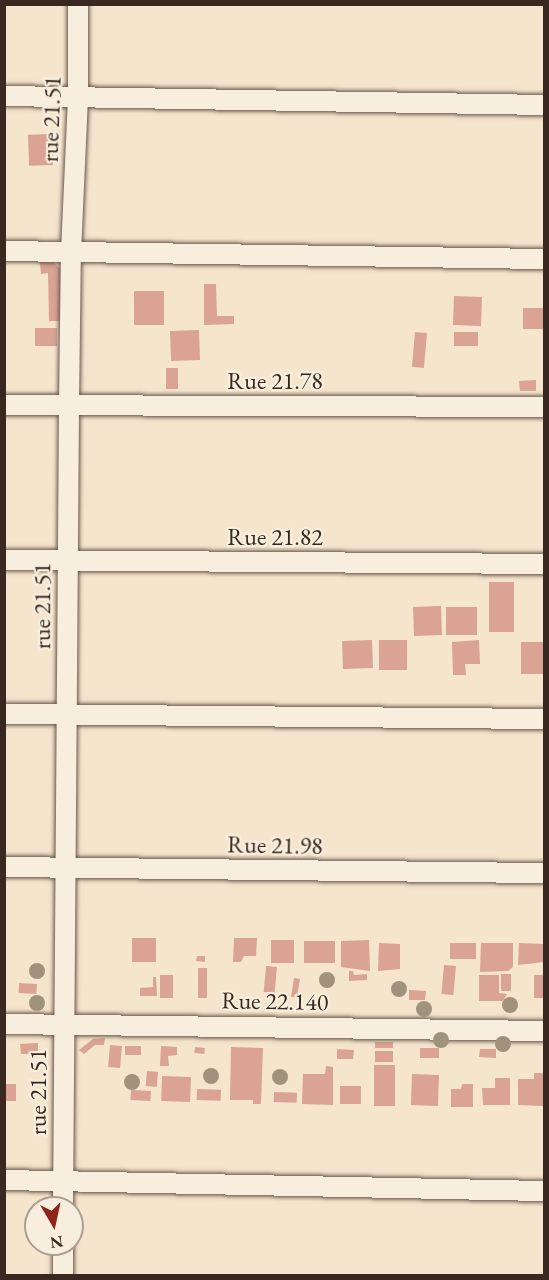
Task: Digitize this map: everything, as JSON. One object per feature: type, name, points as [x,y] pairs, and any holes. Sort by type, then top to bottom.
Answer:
[{"type":"street","name":"rue 21.51","points":[[63,1196],[69,406],[71,252],[78,97],[78,4]]},
{"type":"street","points":[[4,96],[544,105]]},
{"type":"street","points":[[4,251],[544,259]]},
{"type":"street","name":"Rue 21.78","points":[[4,405],[544,407]]},
{"type":"street","name":"Rue 21.82","points":[[4,560],[544,564]]},
{"type":"street","points":[[4,714],[544,719]]},
{"type":"street","name":"Rue 21.98","points":[[4,867],[544,873]]},
{"type":"street","name":"Rue 22.140","points":[[4,1024],[544,1031]]},
{"type":"street","points":[[4,1180],[544,1191]]},
{"type":"street","points":[[63,1256],[63,1275]]},
{"type":"building","points":[[52,134],[53,165],[29,166],[28,135]]},
{"type":"building","points":[[52,261],[63,271],[63,321],[49,321],[48,273],[41,274],[40,262]]},
{"type":"building","points":[[204,284],[216,284],[217,316],[234,316],[234,324],[204,325]]},
{"type":"building","points":[[134,291],[164,291],[164,325],[134,325]]},
{"type":"building","points":[[454,296],[482,297],[481,326],[453,325]]},
{"type":"building","points":[[523,308],[544,308],[544,329],[523,329]]},
{"type":"building","points":[[35,328],[57,328],[57,346],[35,346]]},
{"type":"building","points":[[199,330],[200,360],[171,361],[170,331]]},
{"type":"building","points":[[415,332],[427,333],[424,368],[412,367]]},
{"type":"building","points":[[454,332],[478,332],[478,346],[454,346]]},
{"type":"building","points":[[166,368],[178,368],[178,389],[166,389]]},
{"type":"building","points":[[536,380],[536,391],[520,391],[519,381]]},
{"type":"building","points":[[489,582],[514,582],[514,632],[489,632]]},
{"type":"building","points":[[441,606],[442,635],[414,636],[413,607]]},
{"type":"building","points":[[446,607],[477,607],[477,635],[446,635]]},
{"type":"building","points":[[372,640],[373,668],[343,669],[342,641]]},
{"type":"building","points":[[379,640],[407,640],[407,670],[379,670]]},
{"type":"building","points":[[479,640],[480,664],[465,664],[466,675],[453,675],[452,642]]},
{"type":"building","points":[[521,642],[543,642],[543,674],[521,674]]},
{"type":"building","points":[[132,938],[156,938],[156,962],[132,962]]},
{"type":"building","points":[[234,938],[257,938],[256,956],[244,956],[241,962],[233,962]]},
{"type":"building","points":[[271,940],[294,940],[294,963],[271,963]]},
{"type":"building","points":[[369,940],[370,971],[341,967],[341,941]]},
{"type":"building","points":[[304,941],[335,941],[335,963],[304,963]]},
{"type":"building","points":[[379,943],[400,944],[400,969],[378,971]]},
{"type":"building","points":[[450,943],[476,943],[476,959],[450,959]]},
{"type":"building","points":[[481,943],[513,943],[513,967],[508,971],[480,972]]},
{"type":"building","points":[[519,943],[544,944],[544,962],[518,965]]},
{"type":"building","points":[[197,956],[205,956],[205,962],[196,961]]},
{"type":"building","points":[[444,965],[456,966],[453,995],[441,994]]},
{"type":"building","points":[[266,966],[277,967],[275,993],[264,992]]},
{"type":"building","points":[[198,968],[207,968],[207,998],[198,998]]},
{"type":"building","points":[[349,971],[353,971],[354,975],[367,974],[367,980],[349,981]]},
{"type":"building","points":[[501,974],[511,974],[511,991],[501,991]]},
{"type":"building","points":[[160,975],[173,975],[173,998],[160,998]]},
{"type":"building","points":[[479,975],[499,975],[499,993],[507,994],[503,1001],[479,1001]]},
{"type":"building","points":[[534,975],[544,975],[544,998],[534,998]]},
{"type":"building","points":[[153,977],[156,977],[157,996],[140,996],[140,988],[153,987]]},
{"type":"building","points":[[294,978],[300,979],[297,998],[291,997]]},
{"type":"building","points":[[19,983],[37,984],[36,994],[18,993]]},
{"type":"building","points":[[409,990],[426,991],[425,1000],[409,1000]]},
{"type":"building","points":[[105,1038],[104,1045],[95,1045],[84,1054],[79,1050],[93,1039]]},
{"type":"building","points":[[375,1042],[393,1042],[393,1048],[375,1048]]},
{"type":"building","points":[[38,1043],[38,1054],[21,1054],[20,1044]]},
{"type":"building","points":[[110,1045],[122,1046],[120,1068],[108,1067]]},
{"type":"building","points":[[125,1046],[141,1046],[141,1055],[125,1055]]},
{"type":"building","points":[[161,1046],[177,1047],[177,1055],[168,1056],[169,1066],[160,1066]]},
{"type":"building","points":[[195,1047],[205,1048],[204,1054],[194,1053]]},
{"type":"building","points":[[231,1047],[263,1048],[261,1104],[253,1104],[253,1100],[230,1100]]},
{"type":"building","points":[[420,1048],[439,1048],[439,1058],[420,1058]]},
{"type":"building","points":[[337,1049],[354,1050],[353,1059],[337,1059]]},
{"type":"building","points":[[480,1049],[496,1049],[496,1058],[479,1057]]},
{"type":"building","points":[[375,1051],[393,1051],[393,1062],[375,1062]]},
{"type":"building","points":[[374,1065],[395,1065],[395,1106],[374,1106]]},
{"type":"building","points":[[326,1066],[333,1067],[333,1105],[302,1104],[303,1074],[325,1074]]},
{"type":"building","points":[[147,1071],[158,1072],[157,1087],[146,1086]]},
{"type":"building","points":[[534,1073],[543,1073],[543,1106],[518,1105],[518,1079],[534,1079]]},
{"type":"building","points":[[412,1074],[439,1075],[438,1106],[411,1105]]},
{"type":"building","points":[[162,1076],[191,1077],[190,1102],[161,1101]]},
{"type":"building","points":[[495,1078],[510,1078],[510,1105],[483,1105],[482,1088],[495,1088]]},
{"type":"building","points":[[4,1084],[16,1084],[16,1101],[4,1101]]},
{"type":"building","points":[[462,1084],[473,1084],[473,1107],[451,1107],[451,1089],[461,1089]]},
{"type":"building","points":[[340,1086],[361,1086],[361,1104],[340,1104]]},
{"type":"building","points":[[197,1089],[221,1090],[221,1101],[197,1100]]},
{"type":"building","points":[[131,1090],[151,1091],[150,1101],[130,1100]]},
{"type":"building","points":[[274,1092],[297,1093],[297,1103],[274,1102]]}]
